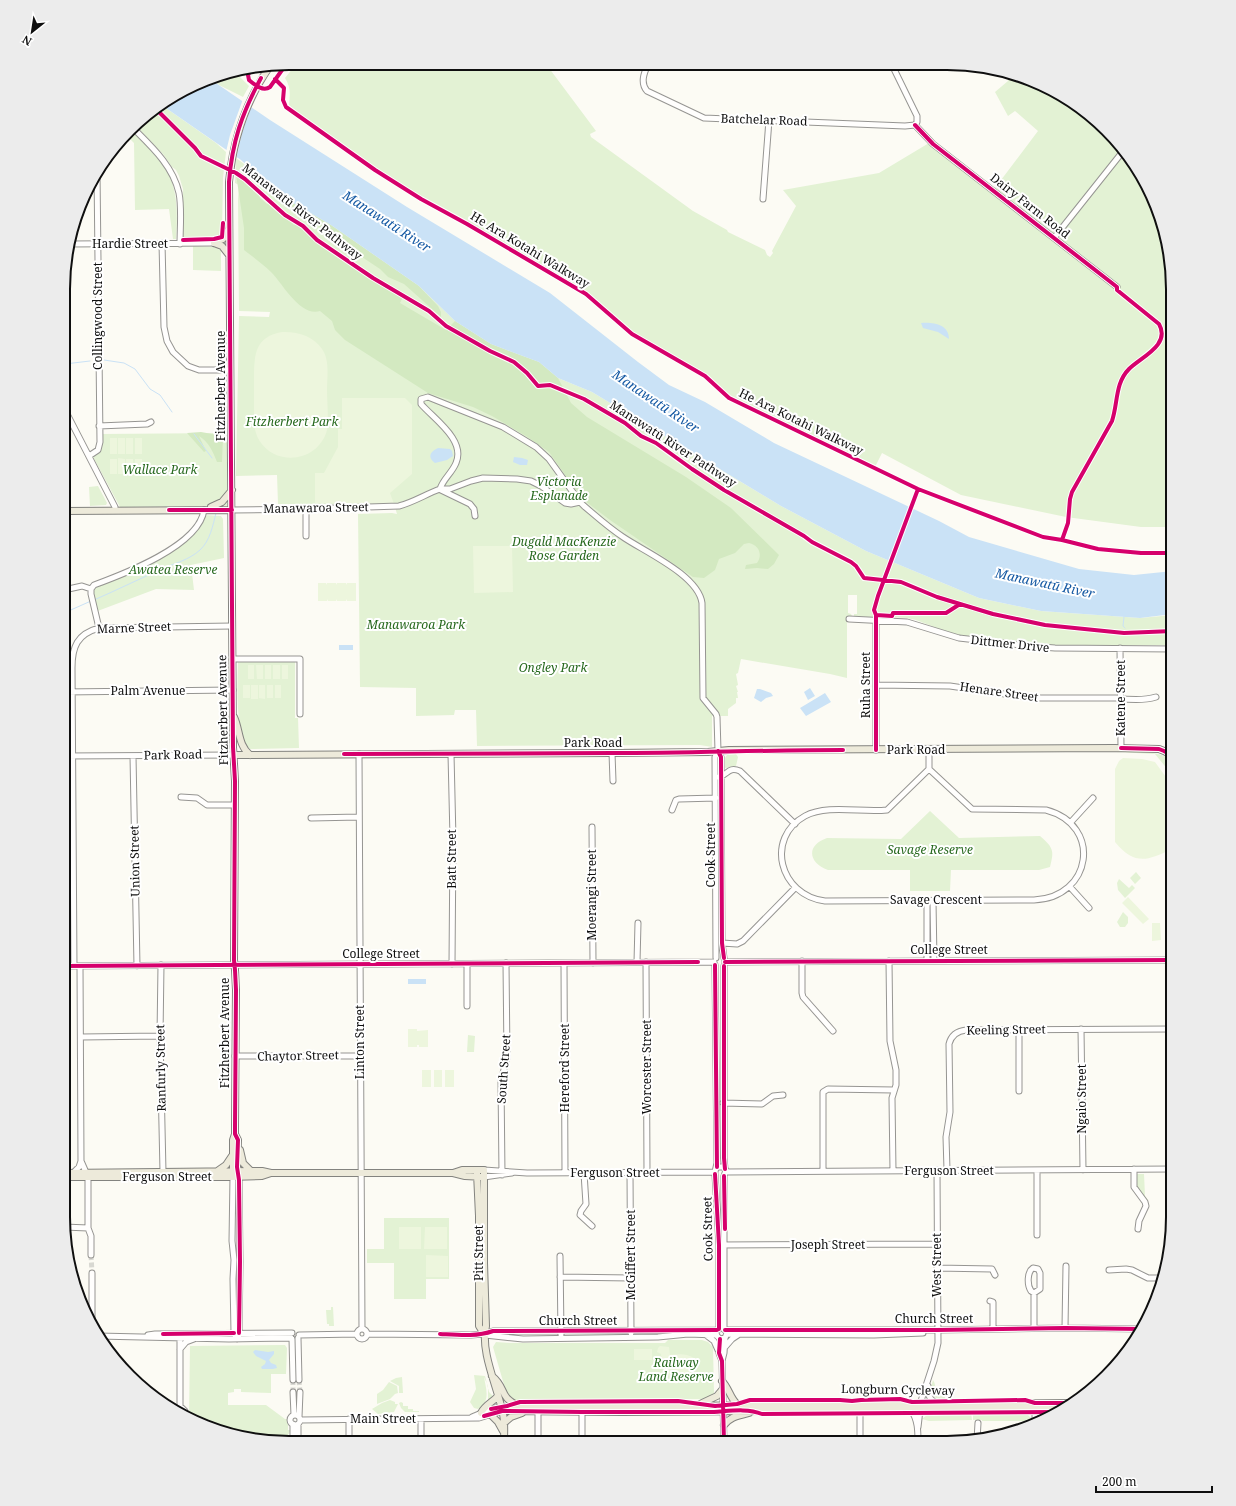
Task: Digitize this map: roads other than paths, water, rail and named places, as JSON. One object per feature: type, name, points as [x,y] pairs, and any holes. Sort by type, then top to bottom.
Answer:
[{"type":"main road","name":"Fitzherbert Avenue","points":[[235,1174],[233,1156],[233,1140],[235,1134],[235,965],[229,182],[233,152],[240,122],[250,98],[266,71]]},
{"type":"main road","points":[[214,243],[223,238],[229,227]]},
{"type":"main road","points":[[214,243],[222,246],[230,257]]},
{"type":"main road","points":[[185,510],[218,505],[225,500],[232,490]]},
{"type":"main road","points":[[70,511],[232,510]]},
{"type":"main road","points":[[233,714],[238,726],[243,748],[250,755]]},
{"type":"main road","name":"Park Road","points":[[234,755],[1121,748],[1159,749],[1166,752]]},
{"type":"main road","name":"Fitzherbert Avenue","points":[[235,1134],[238,1140],[235,1174]]},
{"type":"main road","points":[[238,1146],[243,1164],[251,1171]]},
{"type":"main road","points":[[216,1172],[226,1165],[233,1156]]},
{"type":"main road","name":"Ferguson Street","points":[[453,1173],[462,1170],[484,1170]]},
{"type":"main road","name":"Pitt Street","points":[[477,1170],[476,1177],[486,1326],[484,1334],[492,1376],[502,1409],[504,1435]]},
{"type":"main road","name":"Pitt Street","points":[[481,1263],[484,1170]]},
{"type":"main road","name":"Ferguson Street","points":[[73,1173],[87,1175],[235,1174],[251,1171],[262,1171],[271,1173],[453,1173],[484,1177]]},
{"type":"main road","name":"Ferguson Street","points":[[70,1176],[163,1172],[216,1172],[262,1176],[271,1173]]},
{"type":"main road","points":[[492,1376],[499,1382],[506,1398],[510,1402],[520,1406]]},
{"type":"main road","points":[[722,1381],[728,1387],[732,1400],[737,1404]]},
{"type":"main road","points":[[697,1405],[717,1396],[722,1390]]},
{"type":"main road","points":[[481,1413],[483,1409],[498,1396]]},
{"type":"main road","name":"Main Street","points":[[502,1409],[538,1412],[582,1412],[723,1408],[737,1404],[882,1404],[920,1407]]},
{"type":"main road","points":[[920,1407],[938,1404],[983,1407],[1061,1404]]},
{"type":"main road","name":"Main Street","points":[[502,1409],[520,1406],[697,1405],[755,1411],[860,1411],[911,1410],[920,1407]]},
{"type":"main road","points":[[1035,1406],[1054,1408]]},
{"type":"main road","points":[[920,1407],[947,1408],[955,1410],[983,1407]]},
{"type":"main road","points":[[504,1423],[511,1417],[527,1411]]},
{"type":"main road","points":[[724,1425],[728,1420],[734,1417],[755,1411]]},
{"type":"main road","points":[[490,1414],[498,1422],[504,1435]]},
{"type":"street","name":"Batchelar Road","points":[[646,70],[643,84],[645,89],[654,96],[700,116],[905,126],[916,123]]},
{"type":"street","name":"Dairy Farm Road","points":[[894,70],[916,113],[916,123],[930,140],[1118,287]]},
{"type":"street","points":[[763,199],[769,120]]},
{"type":"street","points":[[137,132],[161,157],[174,178],[179,195],[180,244]]},
{"type":"street","points":[[1054,238],[1120,155]]},
{"type":"street","name":"Collingwood Street","points":[[89,456],[99,448],[97,184]]},
{"type":"street","points":[[162,243],[164,327],[167,341],[173,352],[188,366],[199,370],[230,370]]},
{"type":"street","name":"Hardie Street","points":[[74,244],[214,243]]},
{"type":"street","name":"Cook Street","points":[[440,489],[443,482],[455,466],[458,454],[457,447],[451,436],[421,404],[421,399],[428,397],[488,421],[536,447],[549,459],[580,502],[620,535],[679,572],[695,588],[702,603],[703,698],[717,717],[718,751],[721,757],[716,798],[719,856]]},
{"type":"street","points":[[70,420],[115,506],[115,510]]},
{"type":"street","points":[[99,426],[147,424],[151,422]]},
{"type":"street","name":"Manawaroa Street","points":[[232,510],[399,506],[414,502],[429,493],[440,489],[450,489],[483,478],[517,479],[531,482],[541,486],[565,503],[571,504],[580,502]]},
{"type":"street","points":[[440,489],[470,504],[474,509],[475,516]]},
{"type":"street","points":[[306,509],[306,536]]},
{"type":"street","points":[[98,628],[90,594],[94,585],[139,568],[176,546],[190,535],[199,523],[204,510]]},
{"type":"street","points":[[70,589],[82,586],[91,589]]},
{"type":"street","name":"Dittmer Drive","points":[[849,619],[908,622],[968,640],[1055,648],[1166,649]]},
{"type":"street","name":"Ruha Street","points":[[876,620],[876,750]]},
{"type":"street","name":"Marne Street","points":[[74,966],[72,658],[74,648],[85,634],[98,628],[232,626]]},
{"type":"street","name":"Katene Street","points":[[1120,648],[1121,748]]},
{"type":"street","points":[[233,659],[300,659],[300,714]]},
{"type":"street","name":"Henare Street","points":[[876,685],[950,686],[1032,698],[1116,698],[1147,700],[1156,697]]},
{"type":"street","name":"Palm Avenue","points":[[72,692],[233,690]]},
{"type":"street","points":[[720,939],[737,944],[742,941],[795,888],[786,874],[782,859],[785,840],[795,824],[805,817],[823,811],[889,809],[929,769],[929,750]]},
{"type":"street","points":[[612,753],[613,781]]},
{"type":"street","name":"Linton Street","points":[[359,754],[362,1329]]},
{"type":"street","name":"Batt Street","points":[[451,754],[453,839],[452,964]]},
{"type":"street","name":"Park Road","points":[[73,756],[234,755]]},
{"type":"street","name":"Union Street","points":[[133,756],[137,966]]},
{"type":"street","points":[[718,777],[730,770],[736,769],[740,771],[795,824]]},
{"type":"street","name":"Savage Crescent","points":[[795,888],[809,897],[825,901],[933,901],[1046,900],[1057,896],[1070,888],[1080,873],[1084,859],[1084,848],[1081,838],[1071,822],[1057,813],[1046,810],[972,809],[929,769]]},
{"type":"street","name":"Cook Street","points":[[718,777],[720,939],[724,962],[725,1245],[722,1282]]},
{"type":"street","points":[[181,797],[197,798],[207,805],[234,805]]},
{"type":"street","points":[[672,810],[676,800],[678,799],[716,798]]},
{"type":"street","points":[[1071,822],[1093,798]]},
{"type":"street","points":[[311,818],[359,817]]},
{"type":"street","name":"Moerangi Street","points":[[592,827],[593,962]]},
{"type":"street","points":[[1070,888],[1089,908]]},
{"type":"street","points":[[927,901],[928,961]]},
{"type":"street","points":[[933,901],[934,961]]},
{"type":"street","points":[[636,962],[638,924]]},
{"type":"street","name":"Cook Street","points":[[720,939],[715,962],[716,1171],[722,1282],[720,1353],[722,1361],[724,1436]]},
{"type":"street","points":[[721,957],[724,962],[719,968],[715,962],[721,957]]},
{"type":"street","name":"College Street","points":[[724,962],[1166,960]]},
{"type":"street","points":[[802,961],[803,997],[833,1030]]},
{"type":"street","points":[[889,961],[890,1041],[896,1064],[896,1082],[892,1098],[893,1171]]},
{"type":"street","name":"Worcester Street","points":[[646,962],[647,1172]]},
{"type":"street","name":"College Street","points":[[70,966],[715,962]]},
{"type":"street","name":"South Street","points":[[502,1173],[501,1081],[507,1058],[506,963]]},
{"type":"street","name":"Hereford Street","points":[[564,963],[565,1173]]},
{"type":"street","points":[[466,964],[467,1006]]},
{"type":"street","name":"Ranfurly Street","points":[[161,965],[160,1036],[163,1172]]},
{"type":"street","points":[[73,1173],[79,1167],[81,1162],[80,966]]},
{"type":"street","name":"Ngaio Street","points":[[1081,1029],[1083,1170]]},
{"type":"street","name":"Keeling Street","points":[[947,1170],[946,1137],[950,1112],[949,1044],[952,1037],[962,1030],[1166,1029]]},
{"type":"street","points":[[1019,1030],[1019,1091]]},
{"type":"street","points":[[81,1037],[160,1036]]},
{"type":"street","name":"Chaytor Street","points":[[235,1056],[360,1056]]},
{"type":"street","points":[[823,1172],[822,1096],[824,1091],[828,1089],[894,1090]]},
{"type":"street","points":[[716,1103],[762,1104],[773,1096],[783,1095]]},
{"type":"street","points":[[81,1162],[87,1175],[88,1228],[91,1236],[91,1254]]},
{"type":"street","points":[[721,1166],[725,1172],[719,1178],[716,1171],[721,1166]]},
{"type":"street","points":[[1134,1169],[1134,1187],[1145,1202],[1146,1206],[1138,1221],[1138,1229]]},
{"type":"street","name":"Ferguson Street","points":[[725,1172],[1166,1169]]},
{"type":"street","name":"Ferguson Street","points":[[484,1170],[502,1173],[716,1171]]},
{"type":"street","name":"West Street","points":[[918,1428],[921,1398],[928,1384],[937,1349],[937,1170]]},
{"type":"street","points":[[1037,1170],[1037,1235]]},
{"type":"street","name":"McGiffert Street","points":[[630,1172],[631,1337]]},
{"type":"street","name":"Ferguson Street","points":[[484,1177],[502,1173]]},
{"type":"street","points":[[584,1173],[586,1204],[580,1211],[580,1215],[592,1226]]},
{"type":"street","name":"Fitzherbert Avenue","points":[[235,1174],[233,1279],[237,1333]]},
{"type":"street","name":"Fitzherbert Avenue","points":[[235,1174],[240,1248],[236,1339]]},
{"type":"street","points":[[70,1227],[88,1228]]},
{"type":"street","name":"Joseph Street","points":[[719,1245],[937,1244]]},
{"type":"street","points":[[233,1248],[240,1248]]},
{"type":"street","points":[[560,1256],[561,1338]]},
{"type":"street","points":[[1065,1328],[1066,1266]]},
{"type":"street","points":[[937,1268],[992,1268],[995,1274]]},
{"type":"street","points":[[1109,1270],[1126,1269],[1132,1270],[1148,1278],[1157,1278]]},
{"type":"street","points":[[92,1273],[92,1312]]},
{"type":"street","points":[[560,1277],[631,1278]]},
{"type":"street","points":[[1034,1293],[1034,1328]]},
{"type":"street","points":[[990,1301],[993,1302],[993,1328]]},
{"type":"street","name":"Cook Street","points":[[722,1303],[724,1314],[721,1332],[724,1349],[722,1361]]},
{"type":"street","points":[[724,1314],[728,1325],[734,1330]]},
{"type":"street","name":"Church Street","points":[[484,1334],[493,1331],[721,1332],[734,1330],[937,1330],[993,1328],[1135,1329]]},
{"type":"street","points":[[357,1334],[359,1330],[362,1329],[368,1334]]},
{"type":"street","name":"Church Street","points":[[721,1332],[739,1335],[874,1335],[937,1330]]},
{"type":"street","name":"Church Street","points":[[292,1337],[296,1332],[299,1337],[357,1334],[362,1340],[365,1339],[368,1334],[484,1334],[522,1339],[658,1337],[704,1332]]},
{"type":"street","points":[[704,1332],[721,1332]]},
{"type":"street","points":[[704,1332],[714,1341],[720,1353]]},
{"type":"street","points":[[180,1336],[237,1333],[292,1337]]},
{"type":"street","points":[[105,1336],[144,1336],[155,1334],[202,1339]]},
{"type":"street","points":[[724,1349],[732,1339],[739,1335]]},
{"type":"street","points":[[177,1405],[180,1336]]},
{"type":"street","points":[[180,1349],[189,1340],[292,1337]]},
{"type":"street","points":[[292,1337],[293,1380]]},
{"type":"street","points":[[299,1337],[300,1380]]},
{"type":"street","points":[[928,1384],[929,1397],[938,1404]]},
{"type":"street","points":[[293,1392],[298,1436]]},
{"type":"street","points":[[294,1436],[300,1392]]},
{"type":"street","points":[[1035,1406],[1035,1417]]},
{"type":"street","name":"Main Street","points":[[465,1418],[491,1409],[502,1409]]},
{"type":"street","name":"Main Street","points":[[297,1420],[479,1418],[502,1409]]},
{"type":"street","points":[[911,1410],[915,1416],[918,1436]]},
{"type":"street","points":[[860,1411],[860,1436]]},
{"type":"street","points":[[538,1412],[538,1436]]},
{"type":"street","points":[[582,1412],[582,1436]]},
{"type":"street","points":[[348,1419],[349,1436]]},
{"type":"street","points":[[421,1419],[422,1436]]},
{"type":"street","points":[[977,1434],[978,1423]]},
{"type":"water","name":"Manawatū River","points":[[216,83],[270,120],[407,207],[550,293],[669,385],[705,402],[774,443],[939,521],[969,537],[1079,569],[1134,575],[1166,572],[1166,615],[1140,618],[1041,611],[979,598],[866,551],[781,506],[592,392],[558,378],[539,362],[491,344],[455,321],[419,286],[331,225],[288,200],[274,187],[267,184],[241,160],[166,108],[192,93]]},
{"type":"water","points":[[921,323],[940,325],[946,330],[949,339],[938,332],[923,328]]},
{"type":"water","points":[[438,448],[450,449],[453,456],[447,460],[435,463],[431,459],[430,455]]},
{"type":"water","points":[[514,457],[528,460],[527,465],[520,465],[513,462]]},
{"type":"water","points":[[339,645],[353,645],[353,650],[339,650]]},
{"type":"water","points":[[810,688],[815,696],[808,700],[804,692]]},
{"type":"water","points":[[757,689],[771,693],[773,696],[766,698],[761,702],[754,698]]},
{"type":"water","points":[[825,693],[831,702],[806,716],[800,708]]},
{"type":"water","points":[[408,979],[426,979],[426,984],[408,984]]},
{"type":"water","points":[[255,1350],[268,1352],[274,1351],[274,1354],[269,1360],[271,1363],[276,1365],[277,1368],[262,1369],[261,1367],[266,1361],[256,1356],[253,1352]]},
{"type":"waterway","points":[[104,360],[124,363],[135,369],[150,389],[160,395],[172,412]]},
{"type":"waterway","points":[[70,363],[90,361]]},
{"type":"waterway","points":[[194,434],[212,458]]},
{"type":"waterway","points":[[94,600],[187,559],[196,553],[209,538],[216,513]]},
{"type":"waterway","points":[[70,610],[91,601]]},
{"type":"waterway","points":[[1124,617],[1123,626],[1125,628]]},
{"type":"tunnel","points":[[91,1255],[92,1273]]},
{"type":"tunnel","points":[[293,1380],[293,1392]]},
{"type":"tunnel","points":[[299,1380],[300,1392]]},
{"type":"park label","name":"Fitzherbert Park","points":[[292,422]]},
{"type":"park label","name":"Wallace Park","points":[[160,470]]},
{"type":"park label","name":"Victoria Esplanade","points":[[559,489]]},
{"type":"park label","name":"Dugald MacKenzie Rose Garden","points":[[564,549]]},
{"type":"park label","name":"Awatea Reserve","points":[[173,570]]},
{"type":"park label","name":"Manawaroa Park","points":[[416,625]]},
{"type":"park label","name":"Ongley Park","points":[[553,668]]},
{"type":"park label","name":"Savage Reserve","points":[[930,850]]},
{"type":"park label","name":"Railway Land Reserve","points":[[676,1370]]}]
